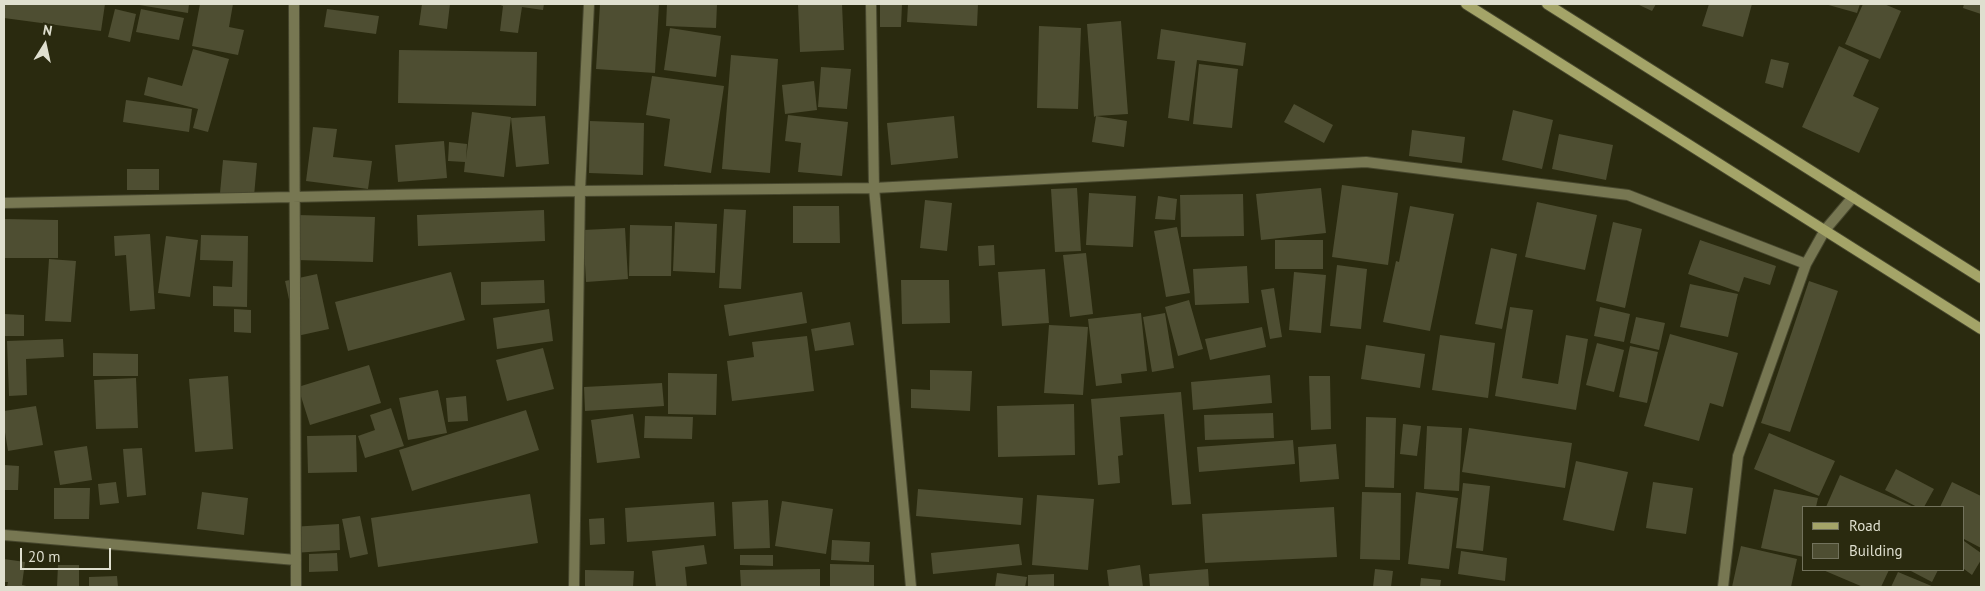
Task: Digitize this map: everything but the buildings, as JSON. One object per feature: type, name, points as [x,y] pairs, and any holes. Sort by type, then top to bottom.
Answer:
[{"type":"main road","points":[[1466,4],[1981,329]]},
{"type":"main road","points":[[1547,4],[1981,278]]},
{"type":"street","points":[[294,4],[296,587]]},
{"type":"street","points":[[574,587],[580,191],[589,4]]},
{"type":"street","points":[[871,4],[874,188],[911,587]]},
{"type":"street","points":[[4,203],[580,191],[874,188],[1366,162],[1628,195],[1806,264]]},
{"type":"street","points":[[1723,587],[1738,456],[1806,264],[1824,230],[1853,197]]},
{"type":"street","points":[[4,535],[296,560]]}]
